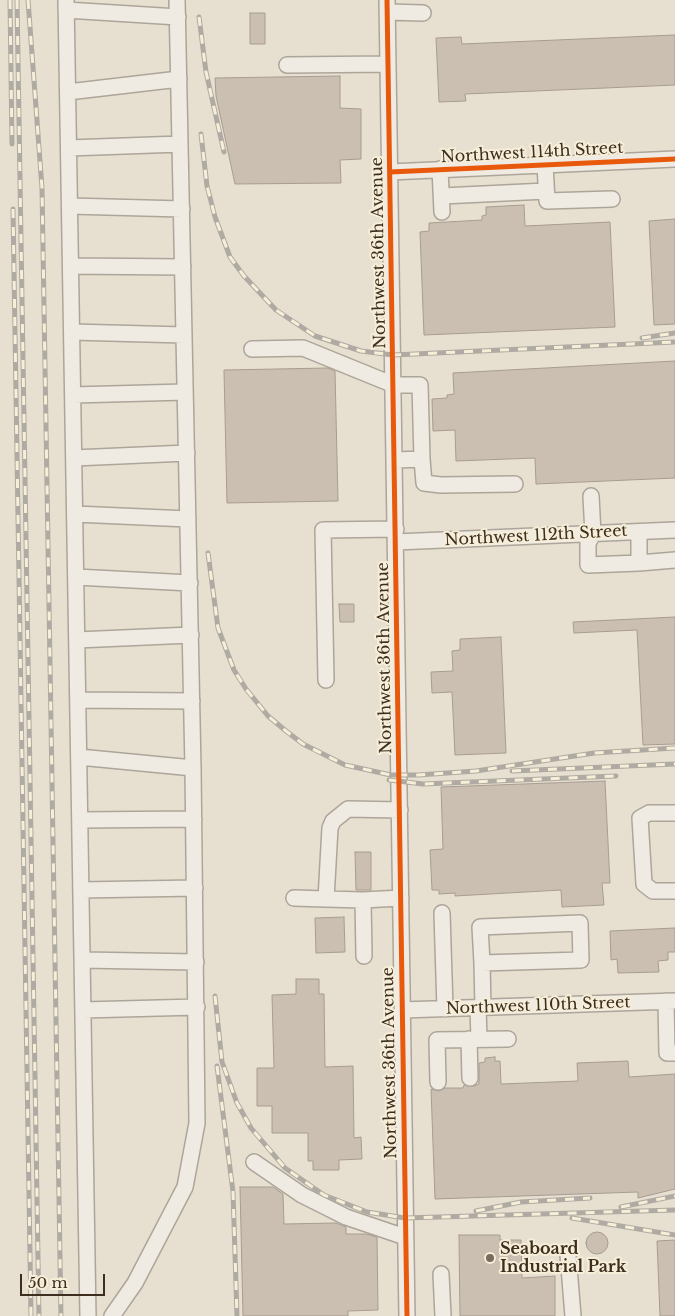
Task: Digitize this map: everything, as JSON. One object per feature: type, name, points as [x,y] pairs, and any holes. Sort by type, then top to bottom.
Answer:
[{"type":"street","points":[[112,1316],[135,1283],[185,1186],[197,1123],[191,635],[177,0]]},
{"type":"street","points":[[88,1316],[66,5],[178,17]]},
{"type":"street","points":[[387,6],[423,13]]},
{"type":"street","name":"Northwest 36th Avenue","points":[[387,6],[407,1316]]},
{"type":"street","points":[[287,65],[388,64]]},
{"type":"street","points":[[68,92],[179,78]]},
{"type":"street","points":[[69,148],[180,144]]},
{"type":"street","name":"Northwest 114th Street","points":[[390,172],[675,159]]},
{"type":"street","points":[[545,165],[547,201],[612,199]]},
{"type":"street","points":[[440,169],[442,212]]},
{"type":"street","points":[[442,196],[546,191]]},
{"type":"street","points":[[70,206],[182,209]]},
{"type":"street","points":[[70,266],[183,267]]},
{"type":"street","points":[[72,332],[184,335]]},
{"type":"street","points":[[252,349],[303,348],[394,384],[420,385],[424,483],[441,486],[515,484]]},
{"type":"street","points":[[73,394],[186,392]]},
{"type":"street","points":[[74,458],[187,453]]},
{"type":"street","points":[[395,460],[422,460]]},
{"type":"street","points":[[591,496],[593,534],[588,543],[588,565],[675,560]]},
{"type":"street","points":[[75,514],[188,519]]},
{"type":"street","name":"Northwest 112th Street","points":[[326,680],[324,530],[396,536],[593,534],[675,530]]},
{"type":"street","points":[[639,532],[639,563]]},
{"type":"street","points":[[76,577],[190,583]]},
{"type":"street","points":[[77,640],[191,635]]},
{"type":"street","points":[[78,700],[192,701]]},
{"type":"street","points":[[79,757],[193,768]]},
{"type":"street","points":[[326,899],[330,828],[333,821],[348,809],[400,810]]},
{"type":"street","points":[[675,813],[649,813],[640,818],[644,884],[653,891],[675,891]]},
{"type":"street","points":[[80,820],[194,819]]},
{"type":"street","points":[[81,890],[195,888]]},
{"type":"street","points":[[294,898],[362,900],[401,898]]},
{"type":"street","points":[[362,900],[364,956]]},
{"type":"street","points":[[442,913],[445,1009]]},
{"type":"street","points":[[470,1078],[474,1039],[480,1008],[482,963],[480,927],[580,923],[582,960],[482,963]]},
{"type":"street","points":[[82,960],[196,962]]},
{"type":"street","points":[[670,1001],[671,1053]]},
{"type":"street","name":"Northwest 110th Street","points":[[402,1010],[670,1001]]},
{"type":"street","points":[[83,1010],[197,1007]]},
{"type":"street","points":[[438,1082],[437,1040],[508,1039]]},
{"type":"street","points":[[254,1162],[302,1195],[346,1218],[405,1237]]},
{"type":"street","points":[[568,1256],[573,1316]]},
{"type":"street","points":[[441,1274],[443,1316]]},
{"type":"building","points":[[250,13],[265,13],[265,44],[250,44]]},
{"type":"building","points":[[675,35],[675,85],[465,94],[466,101],[439,102],[436,38],[461,37],[462,44]]},
{"type":"building","points":[[340,76],[340,108],[361,109],[361,159],[340,160],[341,183],[235,184],[216,96],[215,78]]},
{"type":"building","points":[[524,205],[525,226],[610,222],[615,327],[424,335],[420,232],[429,231],[429,223],[482,220],[482,216],[486,215],[486,207]]},
{"type":"building","points":[[675,219],[675,324],[654,325],[649,221]]},
{"type":"building","points":[[675,361],[675,478],[536,484],[535,458],[456,461],[455,430],[433,431],[432,399],[447,398],[447,395],[454,394],[453,373]]},
{"type":"building","points":[[328,368],[335,371],[338,501],[227,503],[224,370]]},
{"type":"building","points":[[339,604],[354,604],[354,622],[340,622]]},
{"type":"building","points":[[675,617],[675,744],[643,745],[637,630],[574,633],[573,622]]},
{"type":"building","points":[[501,637],[506,753],[455,755],[452,692],[432,693],[431,672],[453,671],[452,651],[460,650],[460,639]]},
{"type":"building","points":[[605,781],[610,883],[602,883],[604,905],[562,907],[561,890],[455,896],[455,893],[439,894],[439,890],[432,890],[430,850],[443,849],[441,787]]},
{"type":"building","points":[[355,852],[371,852],[371,890],[356,890]]},
{"type":"building","points":[[344,917],[345,952],[316,953],[315,918]]},
{"type":"building","points":[[675,928],[675,952],[668,952],[668,960],[658,961],[659,972],[618,973],[617,959],[611,960],[610,931]]},
{"type":"building","points":[[296,979],[319,979],[319,994],[324,994],[325,1067],[353,1066],[354,1138],[361,1137],[362,1159],[339,1160],[339,1170],[313,1170],[313,1161],[308,1161],[308,1133],[272,1133],[272,1106],[257,1106],[257,1068],[274,1068],[272,995],[296,994]]},
{"type":"building","points":[[495,1057],[495,1061],[500,1061],[501,1084],[578,1081],[577,1063],[628,1061],[629,1077],[675,1074],[675,1189],[638,1198],[638,1192],[435,1199],[431,1089],[439,1091],[445,1088],[463,1088],[464,1085],[474,1086],[479,1084],[479,1063],[485,1062],[485,1058]]},
{"type":"building","points":[[240,1187],[273,1187],[283,1194],[284,1224],[336,1223],[346,1227],[346,1234],[366,1234],[377,1237],[378,1310],[348,1311],[348,1316],[243,1316]]},
{"type":"building","points":[[597,1232],[605,1235],[608,1243],[605,1251],[597,1254],[589,1251],[586,1243],[589,1235]]},
{"type":"building","name":"Seaboard Industrial Park","points":[[459,1235],[500,1235],[500,1240],[521,1240],[522,1278],[555,1276],[555,1316],[460,1316]]},
{"type":"building","points":[[675,1240],[675,1316],[660,1316],[657,1241]]},
{"type":"railway","points":[[10,0],[12,144]]},
{"type":"railway","points":[[17,0],[39,1316]]},
{"type":"railway","points":[[28,0],[42,188],[61,1316]]},
{"type":"railway","points":[[199,17],[206,72],[224,152]]},
{"type":"railway","points":[[201,134],[207,186],[215,217],[230,257],[244,276],[276,310],[315,336],[361,351],[393,355],[675,342]]},
{"type":"railway","points":[[13,209],[31,1316]]},
{"type":"railway","points":[[642,338],[675,333]]},
{"type":"railway","points":[[208,553],[218,628],[234,670],[246,689],[268,716],[286,731],[303,744],[345,765],[391,775],[418,775],[476,771],[594,753],[675,748]]},
{"type":"railway","points":[[512,771],[675,764]]},
{"type":"railway","points":[[389,780],[423,784],[616,776]]},
{"type":"railway","points":[[215,996],[222,1062],[237,1103],[251,1128],[285,1168],[324,1195],[367,1212],[405,1218],[675,1210]]},
{"type":"railway","points":[[217,1066],[233,1192],[237,1316]]},
{"type":"railway","points":[[621,1207],[675,1196]]},
{"type":"railway","points":[[476,1211],[521,1202],[590,1198]]},
{"type":"railway","points":[[572,1218],[675,1235]]},
{"type":"cycle path","points":[[387,0],[407,1316]]},
{"type":"cycle path","points":[[390,172],[675,159]]},
{"type":"place","name":"Seaboard Industrial Park","points":[[490,1258]]}]
